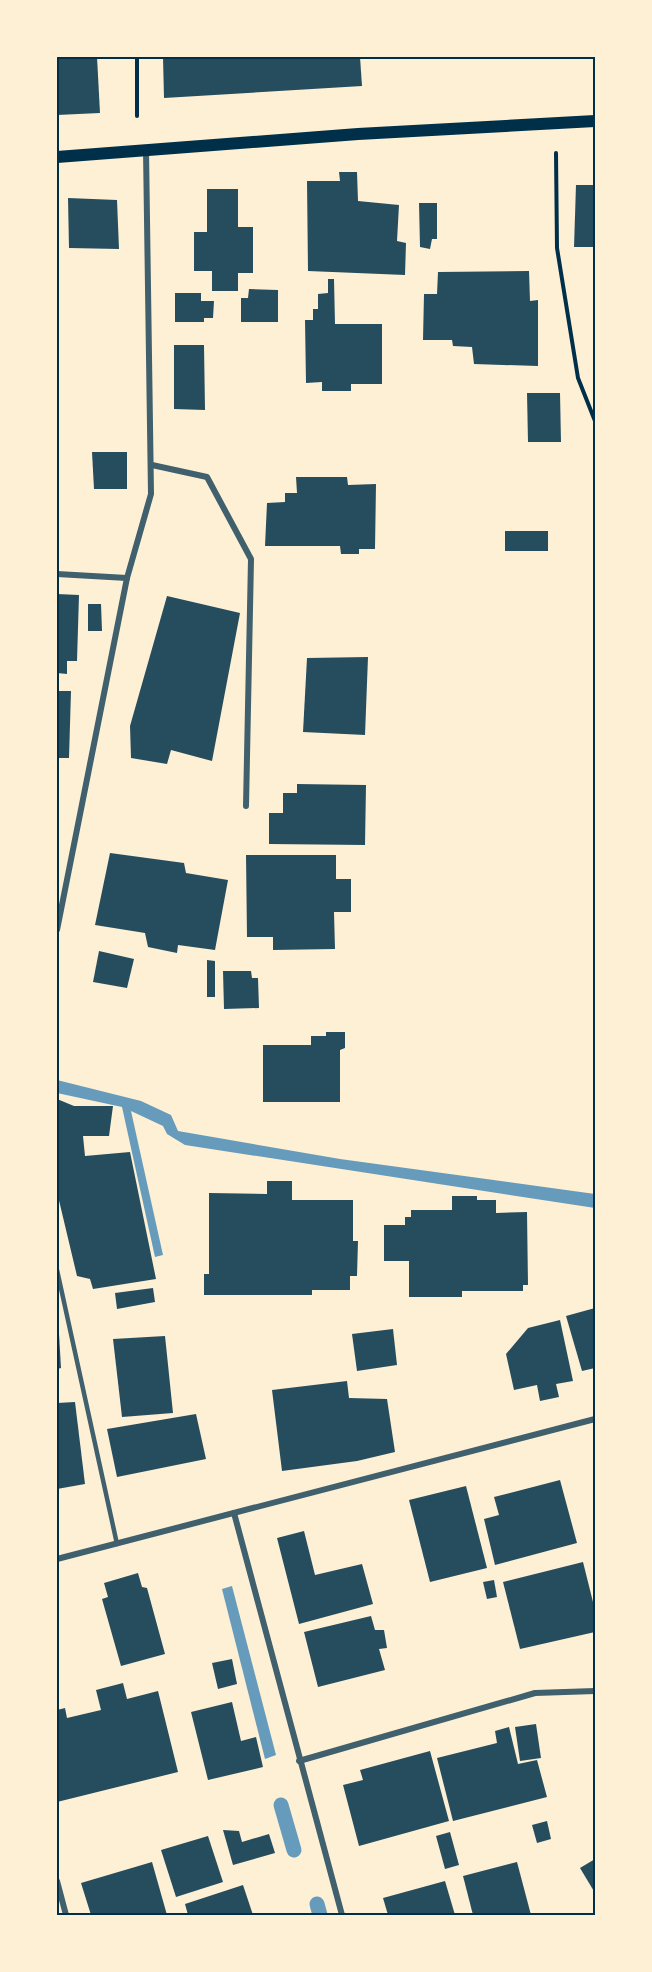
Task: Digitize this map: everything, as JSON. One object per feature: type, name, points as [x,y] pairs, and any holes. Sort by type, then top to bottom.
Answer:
[{"type":"main road","points":[[57,157],[358,134],[595,121]]},
{"type":"street","points":[[57,930],[128,578],[151,494],[146,150]]},
{"type":"street","points":[[152,465],[207,477],[251,559],[246,806]]},
{"type":"street","points":[[57,574],[128,578]]},
{"type":"street","points":[[57,1559],[595,1419]]},
{"type":"street","points":[[234,1513],[342,1915]]},
{"type":"street","points":[[299,1761],[535,1693],[595,1691]]},
{"type":"street","points":[[57,1881],[66,1915]]},
{"type":"lane","points":[[57,1270],[117,1544]]},
{"type":"path","points":[[137,57],[137,116]]},
{"type":"path","points":[[556,147],[557,248],[578,378],[595,421]]},
{"type":"water","points":[[57,1080],[141,1101],[171,1115],[178,1131],[340,1159],[595,1194],[595,1208],[185,1145],[167,1134],[163,1126],[131,1111],[163,1255],[155,1257],[122,1107],[57,1093]]},
{"type":"water","points":[[232,1586],[276,1755],[265,1759],[222,1589]]},
{"type":"building","points":[[57,57],[97,57],[100,113],[57,115]]},
{"type":"building","points":[[163,57],[360,57],[362,86],[164,98]]},
{"type":"building","points":[[339,172],[357,172],[358,201],[399,205],[397,241],[406,243],[405,275],[308,271],[307,181],[340,181]]},
{"type":"building","points":[[576,185],[595,185],[595,247],[574,247]]},
{"type":"building","points":[[207,189],[238,189],[238,227],[253,227],[253,273],[238,273],[238,291],[212,291],[212,271],[194,271],[194,232],[207,232]]},
{"type":"building","points":[[68,198],[117,200],[119,249],[69,248]]},
{"type":"building","points":[[419,203],[437,203],[437,239],[432,239],[430,249],[420,247]]},
{"type":"building","points":[[529,271],[530,301],[538,300],[538,366],[474,364],[472,347],[453,346],[452,340],[423,340],[424,294],[437,294],[438,272]]},
{"type":"building","points":[[328,279],[334,279],[335,324],[382,324],[382,384],[351,384],[351,391],[322,391],[322,382],[306,383],[305,320],[313,320],[313,309],[318,309],[318,294],[328,293]]},
{"type":"building","points":[[249,289],[278,290],[278,322],[241,322],[241,298],[248,298]]},
{"type":"building","points":[[175,293],[201,293],[201,301],[214,301],[213,318],[204,318],[204,322],[175,322]]},
{"type":"building","points":[[174,345],[204,345],[205,410],[174,409]]},
{"type":"building","points":[[527,393],[560,393],[561,442],[528,442]]},
{"type":"building","points":[[92,452],[127,452],[127,489],[94,489]]},
{"type":"building","points":[[296,477],[347,477],[348,485],[376,484],[375,549],[359,549],[359,554],[341,554],[340,546],[265,546],[267,503],[285,502],[285,493],[297,493]]},
{"type":"building","points":[[505,531],[548,531],[548,551],[505,551]]},
{"type":"building","points":[[57,594],[79,595],[77,661],[67,661],[67,674],[57,673]]},
{"type":"building","points":[[167,596],[240,613],[212,761],[171,750],[167,764],[131,758],[130,726]]},
{"type":"building","points":[[88,604],[101,604],[102,631],[88,631]]},
{"type":"building","points":[[368,657],[365,735],[303,732],[307,658]]},
{"type":"building","points":[[57,691],[71,691],[69,758],[57,758]]},
{"type":"building","points":[[297,784],[366,785],[365,845],[269,844],[269,813],[283,813],[283,793],[297,793]]},
{"type":"building","points":[[110,853],[184,863],[186,873],[228,880],[215,950],[178,945],[177,953],[148,947],[145,933],[95,925]]},
{"type":"building","points":[[246,855],[336,855],[336,879],[351,879],[351,912],[334,912],[335,949],[273,950],[273,937],[247,937]]},
{"type":"building","points":[[99,951],[134,959],[127,988],[93,982]]},
{"type":"building","points":[[207,960],[215,961],[215,997],[207,997]]},
{"type":"building","points":[[223,971],[251,971],[252,978],[258,978],[259,1008],[224,1009]]},
{"type":"building","points":[[326,1032],[345,1032],[345,1048],[340,1050],[340,1102],[263,1102],[263,1045],[311,1045],[311,1036],[326,1036]]},
{"type":"building","points":[[57,1099],[74,1106],[113,1106],[109,1136],[83,1136],[85,1156],[130,1152],[156,1279],[93,1289],[90,1279],[77,1276],[57,1192]]},
{"type":"building","points":[[267,1181],[292,1181],[292,1200],[353,1200],[353,1241],[358,1241],[357,1276],[350,1276],[350,1290],[312,1290],[312,1295],[204,1295],[204,1274],[209,1274],[209,1193],[267,1194]]},
{"type":"building","points":[[452,1196],[477,1196],[477,1200],[496,1200],[496,1213],[527,1212],[528,1285],[523,1285],[523,1291],[462,1291],[462,1297],[409,1297],[409,1261],[384,1261],[384,1225],[405,1225],[405,1217],[411,1217],[411,1210],[452,1210]]},
{"type":"building","points":[[153,1288],[155,1302],[117,1309],[115,1293]]},
{"type":"building","points":[[595,1308],[595,1368],[582,1371],[566,1316]]},
{"type":"building","points":[[560,1320],[573,1381],[556,1384],[559,1397],[540,1401],[537,1385],[514,1390],[506,1354],[528,1328]]},
{"type":"building","points":[[393,1329],[397,1365],[357,1371],[352,1334]]},
{"type":"building","points":[[57,1334],[59,1334],[61,1368],[57,1369]]},
{"type":"building","points":[[165,1336],[173,1413],[122,1417],[113,1339]]},
{"type":"building","points":[[347,1381],[349,1398],[387,1399],[395,1452],[357,1461],[282,1471],[272,1390]]},
{"type":"building","points":[[75,1402],[85,1484],[57,1489],[57,1403]]},
{"type":"building","points":[[196,1414],[206,1459],[117,1477],[107,1429]]},
{"type":"building","points":[[560,1480],[577,1543],[495,1565],[484,1519],[499,1515],[494,1497]]},
{"type":"building","points":[[466,1486],[487,1568],[430,1582],[409,1500]]},
{"type":"building","points":[[304,1531],[315,1575],[362,1564],[373,1604],[299,1624],[277,1538]]},
{"type":"building","points":[[583,1562],[595,1610],[595,1632],[520,1649],[503,1582]]},
{"type":"building","points":[[138,1573],[142,1587],[147,1588],[165,1654],[121,1666],[102,1599],[108,1597],[104,1583]]},
{"type":"building","points":[[494,1580],[497,1597],[487,1599],[483,1582]]},
{"type":"building","points":[[371,1616],[375,1630],[384,1630],[387,1648],[379,1649],[385,1670],[318,1687],[304,1632]]},
{"type":"building","points":[[232,1659],[237,1684],[218,1689],[212,1663]]},
{"type":"building","points":[[123,1683],[127,1699],[158,1691],[178,1772],[57,1802],[57,1710],[65,1708],[67,1718],[101,1710],[96,1690]]},
{"type":"building","points":[[232,1702],[241,1741],[256,1737],[263,1767],[208,1780],[191,1712]]},
{"type":"building","points":[[536,1724],[541,1758],[520,1761],[515,1727]]},
{"type":"building","points":[[509,1727],[518,1764],[537,1760],[547,1797],[453,1821],[437,1758],[497,1743],[495,1731]]},
{"type":"building","points":[[430,1751],[449,1821],[359,1846],[343,1785],[363,1780],[360,1770]]},
{"type":"building","points":[[547,1821],[551,1839],[537,1843],[532,1825]]},
{"type":"building","points":[[223,1830],[239,1831],[242,1842],[269,1834],[275,1853],[233,1865]]},
{"type":"building","points":[[450,1832],[459,1865],[445,1869],[436,1836]]},
{"type":"building","points":[[208,1836],[223,1882],[176,1897],[161,1850]]},
{"type":"building","points":[[595,1859],[595,1893],[580,1868]]},
{"type":"building","points":[[152,1862],[167,1915],[91,1915],[81,1883]]},
{"type":"building","points":[[517,1862],[531,1915],[473,1915],[463,1876]]},
{"type":"building","points":[[445,1881],[455,1915],[388,1915],[383,1898]]},
{"type":"building","points":[[243,1885],[253,1915],[188,1915],[185,1904]]},
{"type":"waterway","points":[[281,1805],[294,1850]]},
{"type":"waterway","points":[[317,1904],[320,1915]]}]
